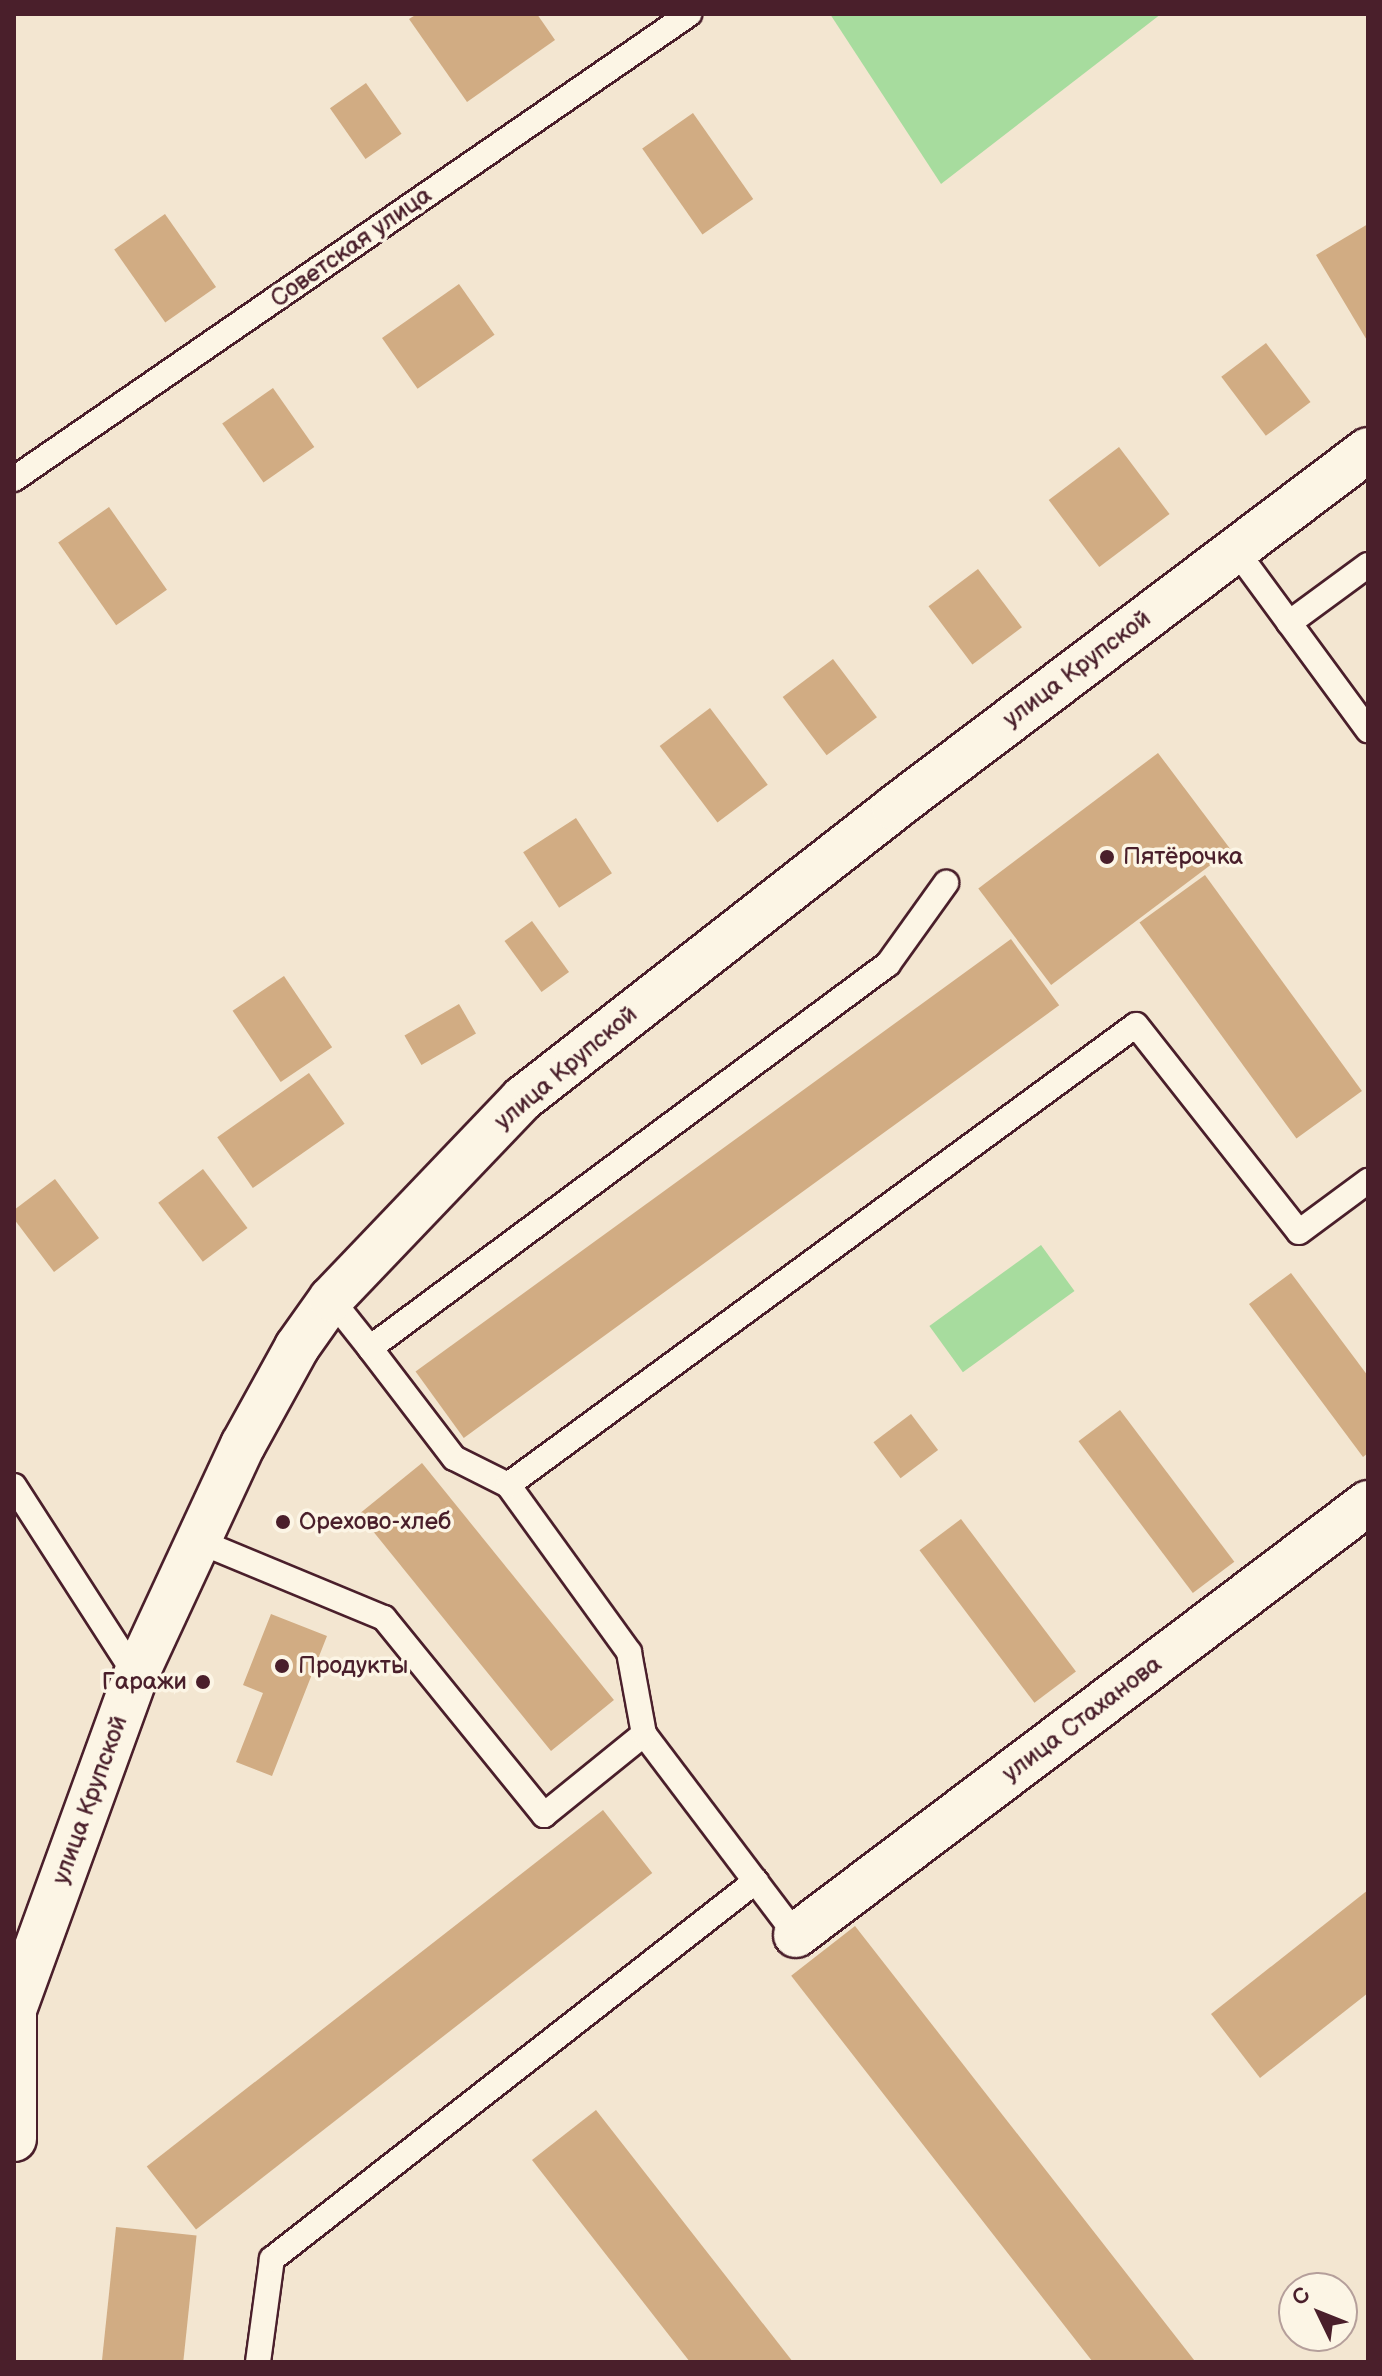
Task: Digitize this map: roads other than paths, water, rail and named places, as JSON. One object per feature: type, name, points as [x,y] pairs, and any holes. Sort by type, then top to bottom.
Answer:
[{"type":"street","name":"улица Крупской","points":[[14,2139],[15,2006],[136,1675],[243,1445],[297,1347],[331,1299],[522,1099],[721,941],[1368,450]]},
{"type":"street","name":"улица Стаханова","points":[[796,1935],[1368,1503]]},
{"type":"lane","name":"Советская улица","points":[[14,479],[689,14]]},
{"type":"lane","points":[[1235,549],[1368,730]]},
{"type":"lane","points":[[1289,623],[1368,565]]},
{"type":"lane","points":[[370,1348],[888,964],[946,883]]},
{"type":"lane","points":[[508,1485],[1136,1025],[1299,1232],[1368,1181]]},
{"type":"lane","points":[[331,1299],[454,1458],[508,1485],[629,1652],[644,1734],[796,1935]]},
{"type":"lane","points":[[14,1486],[136,1675]]},
{"type":"lane","points":[[198,1541],[384,1618],[544,1815],[644,1734]]},
{"type":"lane","points":[[258,2362],[272,2259],[756,1881]]},
{"type":"place","name":"Пятёрочка","points":[[1107,857]]},
{"type":"place","name":"Орехово-хлеб","points":[[283,1522]]},
{"type":"place","name":"Продукты","points":[[282,1666]]},
{"type":"place","name":"Гаражи","points":[[203,1682]]}]
